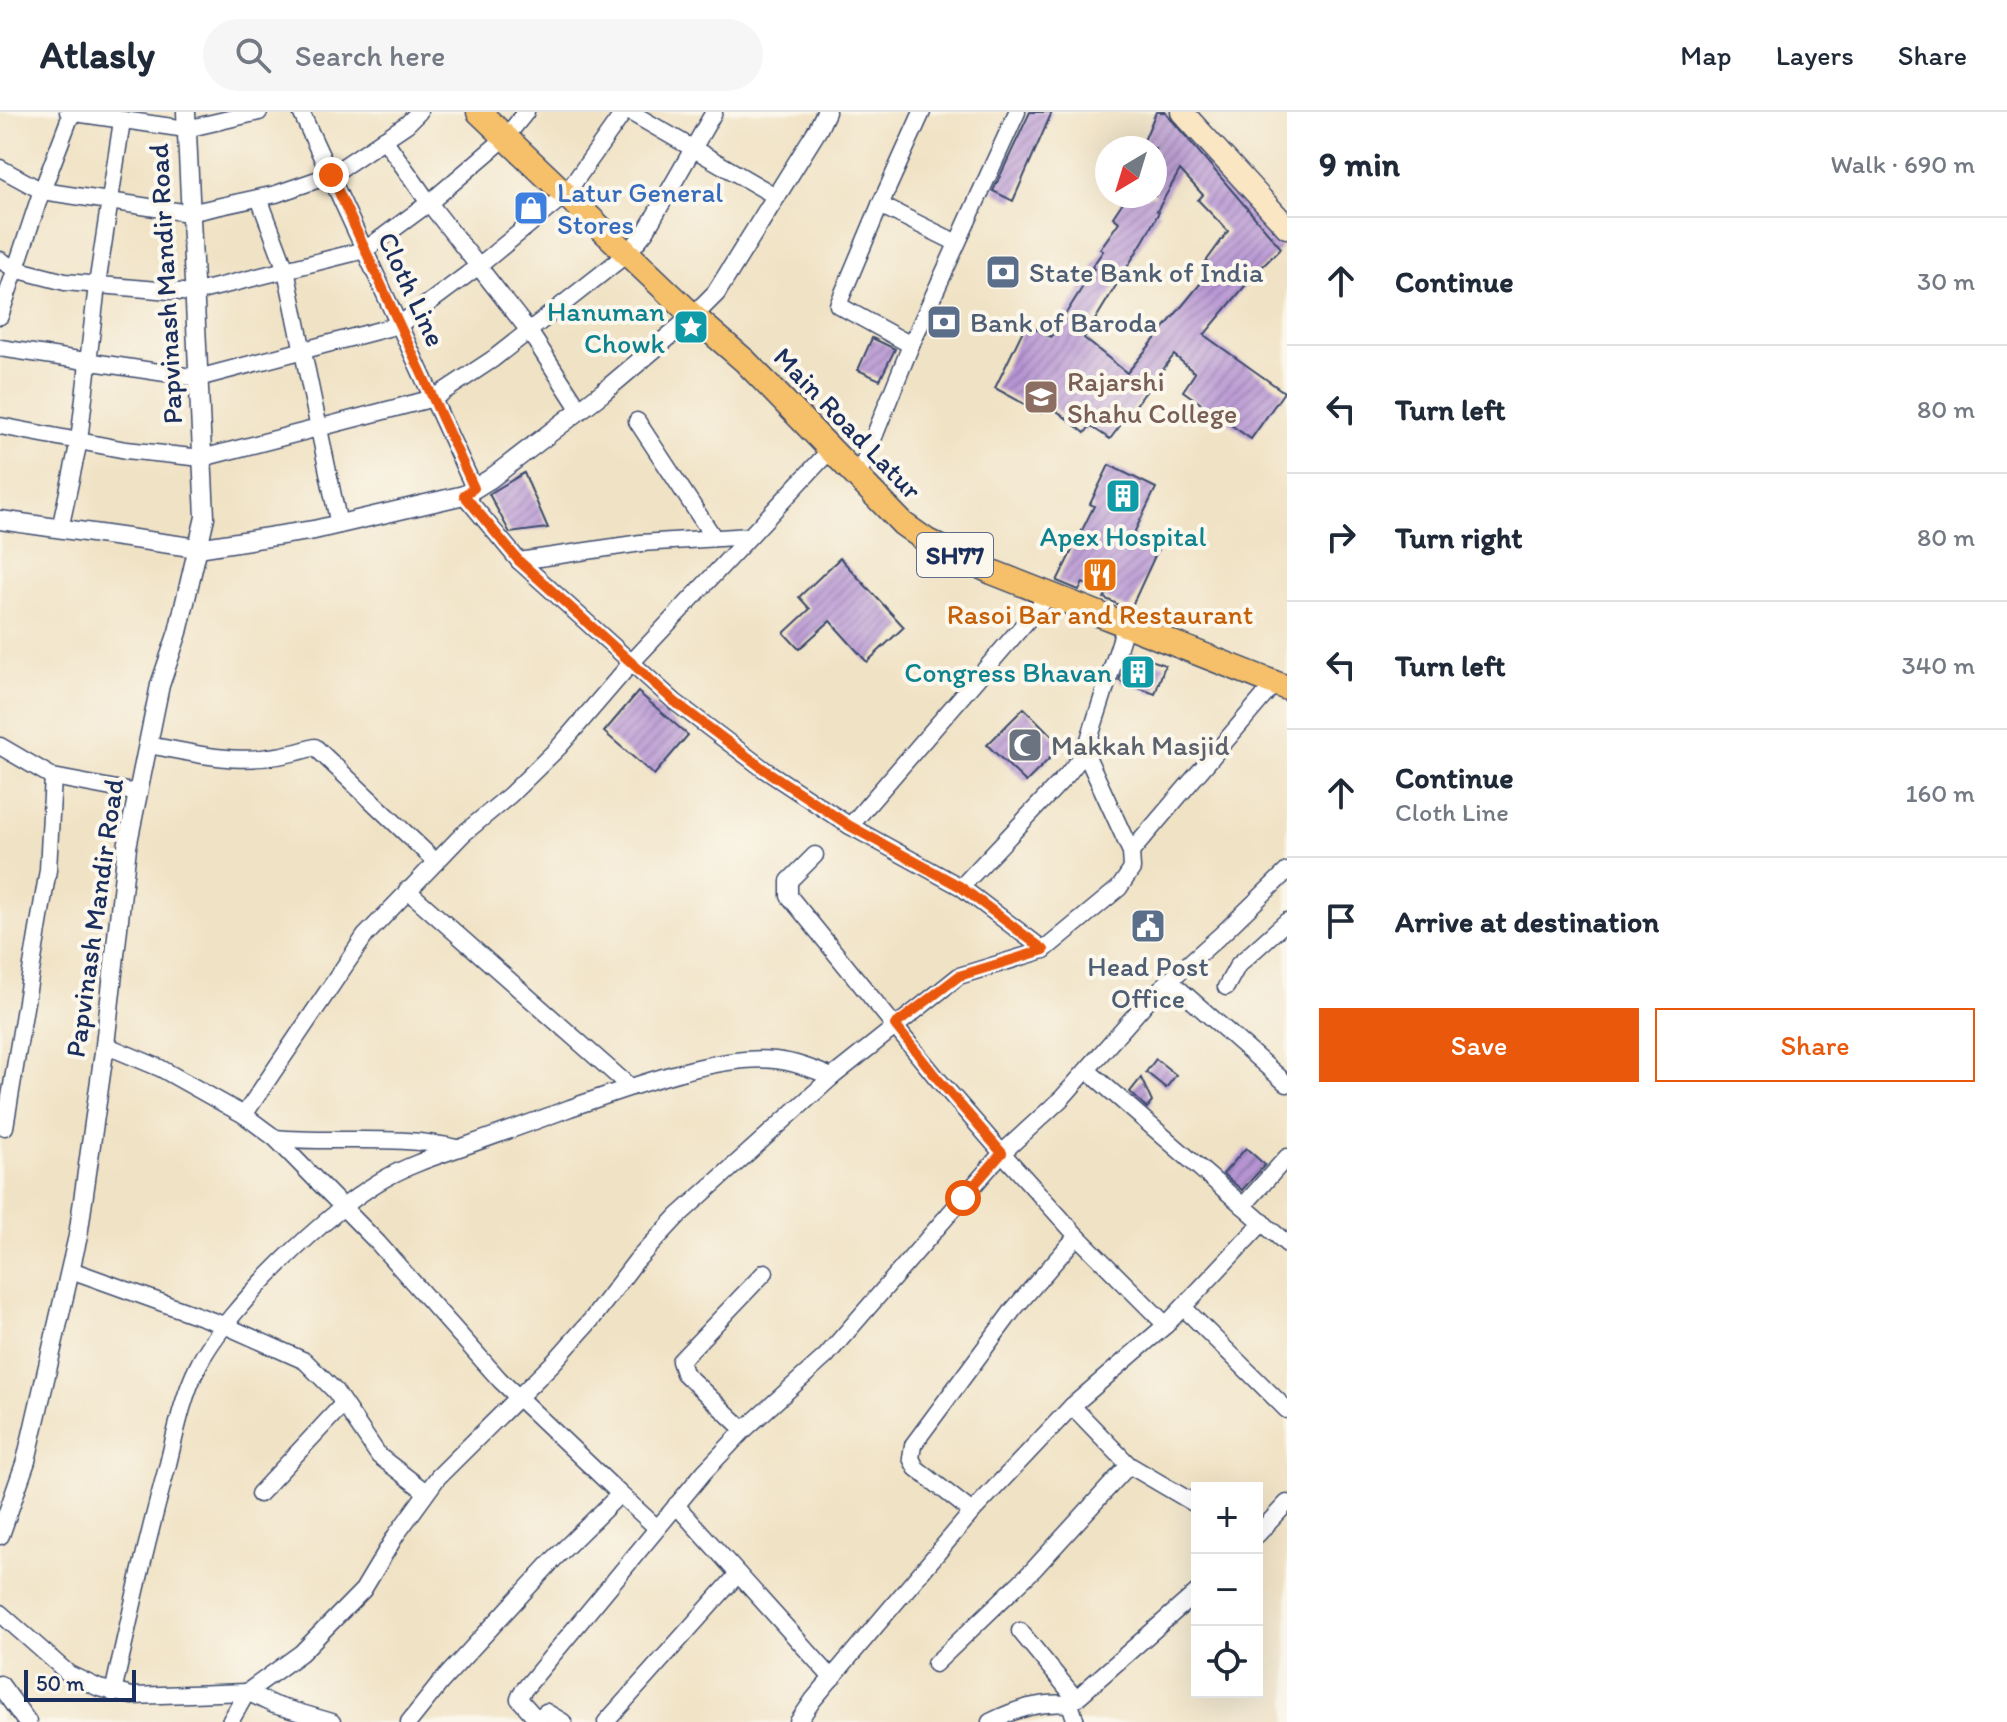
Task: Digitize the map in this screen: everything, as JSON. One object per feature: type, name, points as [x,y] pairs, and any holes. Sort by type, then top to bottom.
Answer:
[{"type":"main road","name":"Main Road Latur","points":[[479,112],[693,316],[745,361],[903,524],[927,541],[992,572],[1281,685]]},
{"type":"main road","points":[[1182,112],[1287,227]]},
{"type":"street","points":[[0,316],[71,113],[122,121],[186,121],[259,112]]},
{"type":"street","name":"Cloth Line","points":[[301,112],[434,398],[469,492],[519,561],[675,702],[753,761],[850,826],[961,887],[1044,950]]},
{"type":"street","points":[[0,168],[42,191],[189,213],[259,198],[331,175],[407,124],[419,112]]},
{"type":"street","points":[[0,260],[15,269],[65,282],[193,293],[365,250],[429,203],[505,138],[526,112]]},
{"type":"street","points":[[0,348],[198,378],[399,325],[480,265],[565,195],[624,112]]},
{"type":"street","points":[[630,112],[777,197]]},
{"type":"street","points":[[0,426],[126,450],[202,458],[434,398],[493,359],[628,253],[646,231],[714,112]]},
{"type":"street","points":[[0,520],[198,548],[239,544],[339,525],[469,492],[580,410],[693,316],[716,293],[826,112]]},
{"type":"street","points":[[911,345],[838,305],[922,112]]},
{"type":"street","points":[[857,479],[911,345],[1017,112]]},
{"type":"street","points":[[60,529],[79,441],[97,285],[122,121]]},
{"type":"street","name":"Papvinash Mandir Road","points":[[0,1535],[26,1461],[71,1270],[105,1045],[127,847],[160,685],[178,632],[205,517],[186,121]]},
{"type":"street","points":[[384,139],[429,203],[529,331],[580,410]]},
{"type":"street","points":[[259,198],[286,270],[339,525]]},
{"type":"street","points":[[880,205],[957,243]]},
{"type":"street","points":[[637,421],[714,538]]},
{"type":"street","points":[[244,1115],[365,936],[407,890],[559,747],[632,662],[831,449]]},
{"type":"street","points":[[519,561],[641,543],[750,536]]},
{"type":"street","points":[[850,826],[1050,594]]},
{"type":"street","points":[[961,887],[1085,752],[1126,624]]},
{"type":"street","points":[[1131,852],[1281,685]]},
{"type":"street","points":[[148,745],[225,759],[255,760],[315,747],[436,862]]},
{"type":"street","points":[[0,746],[53,777],[138,793]]},
{"type":"street","points":[[230,1722],[247,1692],[301,1653],[363,1590],[426,1492],[592,1319],[636,1261],[678,1216],[832,1077],[959,976],[1044,950],[1119,888],[1132,869],[1131,852],[1085,752]]},
{"type":"street","points":[[5,1127],[48,870],[53,777]]},
{"type":"street","points":[[815,855],[789,881],[789,896],[1002,1153],[1077,1236],[1166,1325]]},
{"type":"street","points":[[563,1722],[546,1712],[535,1720],[521,1704],[519,1699],[522,1692],[676,1505],[744,1430],[826,1356],[1002,1153],[1062,1098],[1150,998],[1287,871]]},
{"type":"street","points":[[407,890],[630,1087]]},
{"type":"street","points":[[1226,987],[1238,965],[1287,921]]},
{"type":"street","points":[[1170,981],[1287,1084]]},
{"type":"street","points":[[105,1045],[160,1068],[244,1115],[275,1138],[344,1207],[518,1399],[657,1528]]},
{"type":"street","points":[[113,1693],[151,1524],[188,1390],[205,1353],[224,1325],[344,1207],[386,1177],[630,1087],[732,1061],[786,1062],[832,1077]]},
{"type":"street","points":[[1087,1070],[1287,1244]]},
{"type":"street","points":[[275,1138],[412,1141],[458,1148]]},
{"type":"street","points":[[1243,1206],[1287,1157]]},
{"type":"street","points":[[804,1719],[832,1678],[972,1512],[1072,1406],[1184,1308],[1263,1222]]},
{"type":"street","points":[[972,1512],[916,1468],[911,1458],[913,1445],[1013,1310],[1077,1236]]},
{"type":"street","points":[[71,1270],[224,1325],[305,1361],[343,1404],[379,1456],[426,1492]]},
{"type":"street","points":[[744,1430],[684,1373],[680,1361],[765,1272]]},
{"type":"street","points":[[1184,1308],[1287,1410]]},
{"type":"street","points":[[259,1494],[343,1404]]},
{"type":"street","points":[[1072,1406],[1129,1465],[1191,1501]]},
{"type":"street","points":[[935,1664],[1033,1570],[1129,1465]]},
{"type":"street","points":[[409,1722],[441,1682],[555,1558],[620,1494]]},
{"type":"street","points":[[1263,1529],[1287,1503]]},
{"type":"street","points":[[676,1505],[832,1678]]},
{"type":"street","points":[[606,1722],[738,1574]]},
{"type":"street","points":[[990,1722],[1036,1704],[1073,1701],[1191,1597]]},
{"type":"street","points":[[0,1613],[69,1674],[113,1693],[157,1696],[247,1692],[274,1705],[332,1722]]},
{"type":"street","points":[[1020,1631],[1073,1701],[1076,1722]]},
{"type":"street","points":[[0,1685],[27,1722]]},
{"type":"building","points":[[1030,112],[1052,112],[1013,201],[993,191]]},
{"type":"building","name":"Rajarshi Shahu College","points":[[1156,112],[1165,112],[1281,248],[1204,335],[1284,392],[1251,439],[1183,391],[1195,373],[1174,355],[1110,439],[1090,426],[1085,433],[1048,404],[1041,413],[995,388],[1026,324],[1051,337],[1094,269],[1092,267],[1103,251],[1100,249],[1119,222],[1113,217],[1119,208],[1159,208],[1145,238],[1084,338],[1127,373],[1210,272],[1202,267],[1228,231],[1198,200],[1203,195],[1180,170],[1167,193],[1167,136],[1146,136]]},
{"type":"building","points":[[872,338],[895,349],[880,380],[858,370]]},
{"type":"building","points":[[1109,465],[1156,488],[1133,535],[1159,547],[1130,610],[1104,598],[1106,594],[1083,583],[1079,590],[1057,581],[1094,506],[1090,504]]},
{"type":"building","points":[[524,473],[548,528],[510,533],[489,494]]},
{"type":"building","points":[[840,558],[904,627],[867,662],[830,621],[799,649],[784,633],[810,609],[799,597]]},
{"type":"building","name":"Congress Bhavan","points":[[1129,652],[1165,665],[1155,694],[1119,681]]},
{"type":"building","points":[[638,692],[688,735],[654,775],[604,732]]},
{"type":"building","name":"Makkah Masjid","points":[[1024,708],[1062,746],[1026,782],[987,745]]},
{"type":"building","points":[[1156,1059],[1176,1075],[1166,1088],[1146,1072]]},
{"type":"building","points":[[1141,1078],[1152,1102],[1147,1108],[1130,1092]]},
{"type":"building","points":[[1246,1148],[1265,1165],[1242,1190],[1223,1174]]},
{"type":"place","name":"Latur General Stores","points":[[531,208]]},
{"type":"place","name":"State Bank of India","points":[[1003,272]]},
{"type":"place","name":"Bank of Baroda","points":[[944,322]]},
{"type":"place","name":"Hanuman Chowk","points":[[691,327]]},
{"type":"place","name":"Rajarshi Shahu College","points":[[1041,397]]},
{"type":"place","name":"Apex Hospital","points":[[1123,496]]},
{"type":"place","name":"Rasoi Bar and Restaurant","points":[[1100,575]]},
{"type":"place","name":"Congress Bhavan","points":[[1138,672]]},
{"type":"place","name":"Makkah Masjid","points":[[1025,745]]},
{"type":"place","name":"Head Post Office","points":[[1148,926]]},
{"type":"route","points":[[331,175],[474,488],[464,495],[519,561],[675,702],[765,770],[850,826],[961,887],[1044,950],[959,976],[895,1025],[1002,1153],[963,1198]]}]
